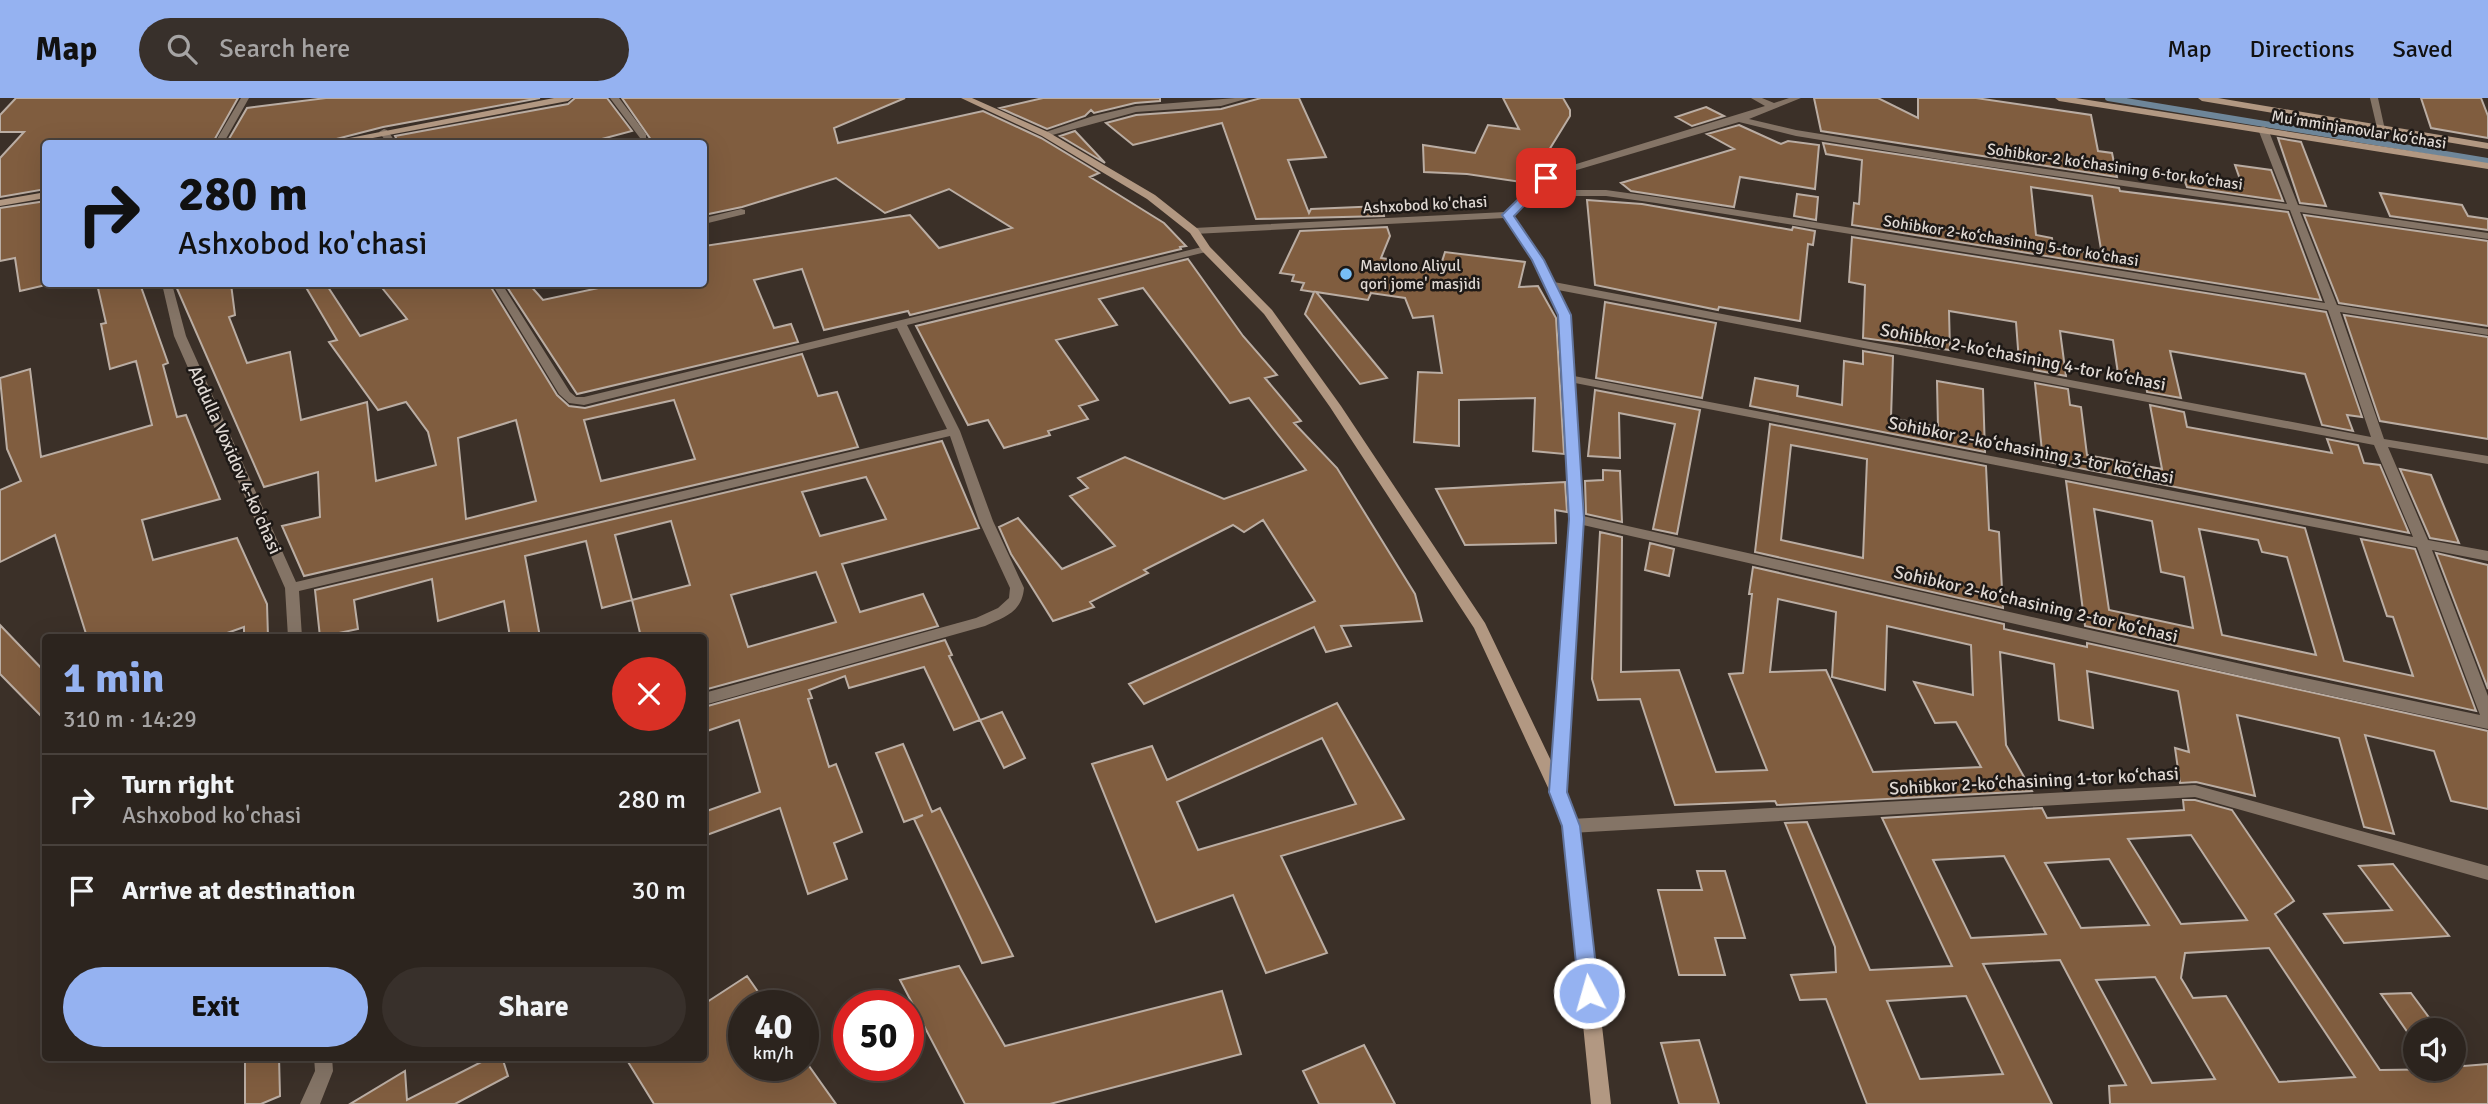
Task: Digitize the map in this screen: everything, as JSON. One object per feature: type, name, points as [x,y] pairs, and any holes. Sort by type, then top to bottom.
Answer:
[{"type":"main road","points":[[343,140],[568,98]]},
{"type":"main road","points":[[965,98],[1045,134],[1151,197],[1194,231],[1206,248],[1268,312],[1335,406],[1473,615],[1558,792],[1571,826],[1601,1104]]},
{"type":"main road","name":"Mu’mminjanovlar ko‘chasi","points":[[2059,98],[2488,166]]},
{"type":"main road","name":"Mu’mminjanovlar ko‘chasi","points":[[2202,98],[2488,146]]},
{"type":"main road","points":[[0,203],[42,196]]},
{"type":"street","points":[[220,140],[245,98]]},
{"type":"street","points":[[614,98],[643,136]]},
{"type":"street","points":[[1045,134],[1128,110],[1172,105],[1206,106],[1245,98]]},
{"type":"street","points":[[1755,98],[1774,107]]},
{"type":"street","name":"Ashxobod ko'chasi","points":[[1194,231],[1508,215],[1528,193],[1550,175],[1739,119],[1797,98]]},
{"type":"street","points":[[2374,98],[2382,128]]},
{"type":"street","name":"Sohibkor-2 ko‘chasining 6-tor ko‘chasi","points":[[1739,119],[1796,134],[2488,236]]},
{"type":"street","points":[[2263,129],[2291,207],[2332,306],[2379,442],[2423,544],[2488,716]]},
{"type":"street","points":[[384,132],[390,140]]},
{"type":"street","name":"Sohibkor 2-ko‘chasining 5-tor ko‘chasi","points":[[1528,193],[1613,194],[2488,332]]},
{"type":"street","points":[[707,220],[741,212]]},
{"type":"street","points":[[1508,215],[1551,285],[1564,315],[1577,519],[1558,792]]},
{"type":"street","points":[[499,287],[565,394],[579,401],[1206,248]]},
{"type":"street","name":"Sohibkor 2-ko‘chasining 4-tor ko‘chasi","points":[[1551,285],[2379,442],[2488,460]]},
{"type":"street","name":"Abdulla Voxidov 4-ko'chasi","points":[[168,287],[180,337],[292,588],[295,634]]},
{"type":"street","points":[[707,698],[980,622],[1003,612],[1016,600],[1017,588],[986,521],[954,431],[901,324]]},
{"type":"street","name":"Sohibkor 2-ko‘chasining 3-tor ko‘chasi","points":[[1568,378],[2488,556]]},
{"type":"street","points":[[292,588],[954,431]]},
{"type":"street","name":"Sohibkor 2-ko‘chasining 2-tor ko‘chasi","points":[[1577,519],[2277,678],[2488,723]]},
{"type":"street","name":"Sohibkor 2-ko‘chasining 1-tor ko‘chasi","points":[[1571,826],[2195,791],[2488,873]]},
{"type":"street","points":[[310,1104],[324,1071],[323,1061]]},
{"type":"building","points":[[16,98],[238,98],[214,140],[42,140],[42,190],[0,197],[0,158],[24,132],[0,132],[0,115]]},
{"type":"building","points":[[326,98],[540,98],[383,127],[333,140],[228,140],[247,108]]},
{"type":"building","points":[[575,98],[607,98],[632,131],[598,140],[397,140],[395,136],[568,104]]},
{"type":"building","points":[[622,98],[905,98],[834,128],[838,143],[983,111],[1041,138],[1099,173],[1090,177],[1164,223],[1186,246],[910,315],[908,311],[824,330],[802,269],[754,280],[774,328],[791,324],[798,342],[577,394],[507,287],[532,287],[543,300],[603,287],[707,287],[707,246],[910,215],[939,248],[1012,228],[949,189],[885,213],[836,178],[742,207],[707,214],[707,140],[651,140]]},
{"type":"building","points":[[1043,98],[1160,98],[1160,101],[1135,103],[1094,113],[1091,110],[1085,116],[1047,129],[1000,108]]},
{"type":"building","points":[[1261,98],[1299,98],[1326,157],[1288,160],[1309,213],[1311,209],[1382,206],[1384,216],[1256,219],[1222,123],[1133,145],[1106,123],[1136,115],[1221,109]]},
{"type":"building","points":[[1503,98],[1563,98],[1570,110],[1570,116],[1541,163],[1521,182],[1467,174],[1424,172],[1423,145],[1475,153],[1488,125],[1519,129]]},
{"type":"building","points":[[1814,98],[1878,98],[1918,118],[1918,98],[1976,98],[2091,115],[2098,151],[2112,153],[2117,177],[1821,131]]},
{"type":"building","points":[[2421,98],[2481,98],[2488,116],[2488,138],[2431,128]]},
{"type":"building","points":[[1706,107],[1724,116],[1692,126],[1676,117]]},
{"type":"building","points":[[1739,125],[1781,144],[1788,141],[1819,145],[1815,189],[1740,177],[1734,207],[1631,191],[1621,183],[1734,149],[1707,134]]},
{"type":"building","points":[[1075,131],[1105,163],[1060,136]]},
{"type":"building","points":[[2278,138],[2301,142],[2326,206],[2300,203]]},
{"type":"building","points":[[1823,143],[2119,188],[2120,191],[2288,212],[2321,300],[1852,225],[1854,203],[1859,204],[1862,160],[1826,154]],"holes":[[[2031,187],[2092,196],[2102,255],[2053,247],[2052,238],[2036,235]]]},
{"type":"building","points":[[2235,165],[2271,170],[2283,201],[2187,187],[2184,179],[2243,188]]},
{"type":"building","points":[[2380,193],[2462,205],[2468,216],[2488,219],[2488,230],[2390,216]]},
{"type":"building","points":[[1797,194],[1818,197],[1816,220],[1794,216]]},
{"type":"building","points":[[1587,200],[1642,204],[1792,230],[1793,227],[1815,231],[1813,245],[1808,244],[1800,321],[1719,307],[1718,310],[1595,285]]},
{"type":"building","points":[[42,202],[42,286],[20,291],[15,258],[0,261],[0,208]]},
{"type":"building","points":[[2304,215],[2488,241],[2488,326],[2339,303]]},
{"type":"building","points":[[1387,227],[1390,236],[1381,258],[1388,259],[1386,264],[1439,271],[1445,252],[1525,262],[1519,287],[1538,286],[1556,318],[1564,454],[1533,451],[1535,398],[1459,400],[1459,446],[1414,442],[1418,372],[1442,373],[1433,316],[1413,318],[1405,298],[1371,293],[1368,300],[1316,292],[1387,378],[1360,384],[1305,314],[1314,292],[1301,290],[1304,283],[1292,281],[1294,275],[1280,273],[1300,231]]},
{"type":"building","points":[[1852,237],[2326,312],[2362,417],[2347,415],[2353,431],[2322,425],[2305,374],[2170,351],[2181,398],[2147,392],[2146,384],[2119,380],[2113,340],[2060,331],[2066,376],[2034,370],[2034,364],[2019,362],[2016,322],[1949,311],[1950,350],[1863,338],[1865,285],[1849,282]]},
{"type":"building","points":[[1188,259],[1243,336],[1277,375],[1265,378],[1301,421],[1294,423],[1337,468],[1415,594],[1422,621],[1341,626],[1351,646],[1326,652],[1314,627],[1144,704],[1129,684],[1315,601],[1263,520],[1244,532],[1233,525],[1144,570],[1148,573],[1090,602],[1094,607],[1053,621],[1011,554],[999,527],[1018,518],[1062,569],[1115,546],[1070,496],[1088,488],[1078,478],[1125,457],[1224,499],[1306,470],[1249,398],[1230,403],[1143,288],[1099,299],[1117,325],[1056,340],[1098,400],[1079,406],[1088,419],[1048,431],[1050,435],[1004,448],[988,420],[968,425],[916,326]]},
{"type":"building","points":[[98,287],[141,287],[168,363],[163,365],[177,417],[186,415],[220,499],[142,520],[153,560],[237,538],[267,604],[268,634],[244,634],[244,627],[224,634],[86,634],[55,535],[0,562],[0,490],[21,481],[7,449],[0,378],[30,369],[41,457],[152,425],[136,361],[110,369],[101,324],[106,323]]},
{"type":"building","points":[[176,287],[231,287],[235,315],[229,317],[247,363],[290,352],[301,420],[367,402],[376,481],[436,465],[428,432],[406,402],[378,410],[329,342],[337,340],[306,287],[328,287],[360,336],[407,319],[381,287],[491,287],[557,395],[569,406],[585,408],[802,354],[818,396],[837,392],[858,447],[304,576],[282,526],[320,517],[318,472],[264,487]],"holes":[[[674,400],[695,459],[601,481],[584,420]],[[516,420],[536,501],[466,519],[458,438]]]},
{"type":"building","points":[[1605,302],[1716,323],[1702,398],[1596,378]]},
{"type":"building","points":[[2344,315],[2488,337],[2488,439],[2380,421]]},
{"type":"building","points":[[1863,351],[1893,356],[1891,418],[1938,427],[1937,381],[1983,389],[1985,452],[1750,406],[1755,378],[1798,386],[1797,396],[1842,405],[1844,361],[1863,364]]},
{"type":"building","points":[[2035,383],[2068,389],[2070,405],[2081,407],[2087,455],[2162,469],[2150,405],[2184,412],[2187,427],[2332,453],[2327,439],[2358,445],[2364,463],[2380,465],[2409,533],[2043,461]]},
{"type":"building","points":[[1595,390],[1700,410],[1677,534],[1653,529],[1675,424],[1619,413],[1620,458],[1588,456]]},
{"type":"building","points":[[1770,424],[1986,466],[1989,530],[1999,532],[2003,608],[1755,552]],"holes":[[[1791,445],[1867,459],[1863,558],[1781,540]]]},
{"type":"building","points":[[942,441],[979,528],[842,564],[860,612],[923,594],[938,626],[707,689],[707,634],[640,634],[632,600],[602,608],[586,541],[525,556],[539,634],[510,634],[504,601],[438,621],[432,579],[354,600],[358,629],[320,634],[315,590]],"holes":[[[866,477],[886,519],[820,536],[802,492]],[[671,521],[690,585],[632,600],[615,535]],[[816,572],[836,622],[748,647],[731,595]]]},
{"type":"building","points":[[2400,469],[2431,475],[2459,543],[2430,538]]},
{"type":"building","points":[[1603,470],[1620,471],[1622,522],[1586,514],[1585,481],[1603,480]]},
{"type":"building","points":[[2066,481],[2305,528],[2344,661],[2413,676],[2393,617],[2387,616],[2361,539],[2415,549],[2476,711],[2085,626]],"holes":[[[2094,509],[2152,521],[2161,572],[2184,577],[2193,628],[2109,610]],[[2199,529],[2258,540],[2262,552],[2287,557],[2316,655],[2222,635]]]},
{"type":"building","points":[[1565,482],[1567,512],[1555,510],[1556,543],[1465,545],[1436,489]]},
{"type":"building","points":[[1600,532],[1622,537],[1621,672],[1679,670],[1716,772],[1767,770],[1729,674],[1743,673],[1753,567],[2004,624],[2004,629],[2087,647],[2087,643],[2488,731],[2488,809],[2451,801],[2434,751],[2365,735],[2394,834],[2364,827],[2339,738],[2237,715],[2255,796],[2196,782],[2180,783],[2175,748],[2189,752],[2178,691],[2087,671],[2093,728],[2059,720],[2054,664],[2000,652],[2006,745],[2032,791],[1777,805],[1775,801],[1675,805],[1640,699],[1598,700],[1592,679]],"holes":[[[1778,599],[1836,612],[1832,677],[1885,690],[1887,626],[1971,645],[1973,695],[1914,682],[1935,723],[1956,722],[1981,767],[1873,772],[1826,670],[1770,672]]]},
{"type":"building","points":[[1650,543],[1674,549],[1669,576],[1645,570]]},
{"type":"building","points":[[2436,553],[2488,565],[2488,689]]},
{"type":"building","points":[[0,625],[42,669],[42,717],[0,674]]},
{"type":"building","points":[[945,640],[952,655],[949,656],[980,720],[954,730],[924,667],[849,688],[845,676],[809,690],[812,698],[808,699],[829,767],[836,764],[862,832],[834,843],[847,879],[808,894],[780,808],[707,835],[707,811],[760,792],[739,720],[707,731],[707,706]]},
{"type":"building","points":[[1337,703],[1404,819],[1281,856],[1327,953],[1266,973],[1233,895],[1156,922],[1092,764],[1152,746],[1167,780]],"holes":[[[1322,738],[1356,804],[1198,850],[1177,802]]]},
{"type":"building","points":[[1002,712],[1025,758],[1004,768],[980,720]]},
{"type":"building","points":[[903,744],[932,812],[940,808],[1013,956],[982,963],[914,819],[923,815],[904,822],[876,753]]},
{"type":"building","points":[[2183,800],[2195,800],[2232,810],[2294,901],[2275,914],[2380,1070],[2403,1070],[2403,1081],[2466,1081],[2466,1066],[2488,1064],[2488,1104],[2110,1104],[2109,1086],[2126,1085],[2060,960],[1983,964],[2052,1104],[1867,1104],[1826,999],[1800,1000],[1791,975],[1836,972],[1835,947],[1785,823],[1807,822],[1870,970],[1952,966],[1882,818],[2042,808],[2047,818],[2184,810]],"holes":[[[2191,835],[2247,920],[2181,924],[2128,839]],[[2004,856],[2046,934],[1971,938],[1933,860]],[[2109,859],[2149,925],[2081,928],[2045,863]],[[2269,948],[2355,1077],[2279,1082],[2226,996],[2193,998],[2181,978],[2185,953]],[[2155,977],[2215,1079],[2152,1083],[2096,980]],[[1966,996],[2003,1074],[1920,1079],[1887,1001]]]},
{"type":"building","points":[[2393,864],[2449,936],[2344,943],[2324,914],[2392,910],[2359,866]]},
{"type":"building","points":[[1697,871],[1725,871],[1745,938],[1715,938],[1725,975],[1679,975],[1658,890],[1702,890]]},
{"type":"building","points":[[959,966],[1005,1046],[1222,991],[1241,1054],[1050,1104],[965,1104],[924,1026],[924,990],[905,990],[900,980]]},
{"type":"building","points":[[747,976],[757,990],[728,990],[728,1081],[819,1080],[836,1104],[654,1104],[627,1061],[707,1061],[707,1002]]},
{"type":"building","points":[[2411,993],[2429,1018],[2403,1018],[2403,1026],[2381,994]]},
{"type":"building","points":[[1699,1040],[1719,1104],[1679,1104],[1661,1043]]},
{"type":"building","points":[[1364,1045],[1395,1104],[1319,1104],[1303,1071]]},
{"type":"building","points":[[245,1061],[279,1061],[280,1096],[261,1104],[245,1104]]},
{"type":"building","points":[[483,1061],[503,1061],[508,1076],[455,1104],[350,1104],[405,1071],[407,1100]]},
{"type":"waterway","points":[[2108,98],[2488,161]]},
{"type":"place","name":"Mavlono Aliyul qori jome' masjidi","points":[[1346,274]]},
{"type":"route","points":[[1546,178],[1508,215],[1538,260],[1564,315],[1577,519],[1558,792],[1571,826],[1589,993]]}]
